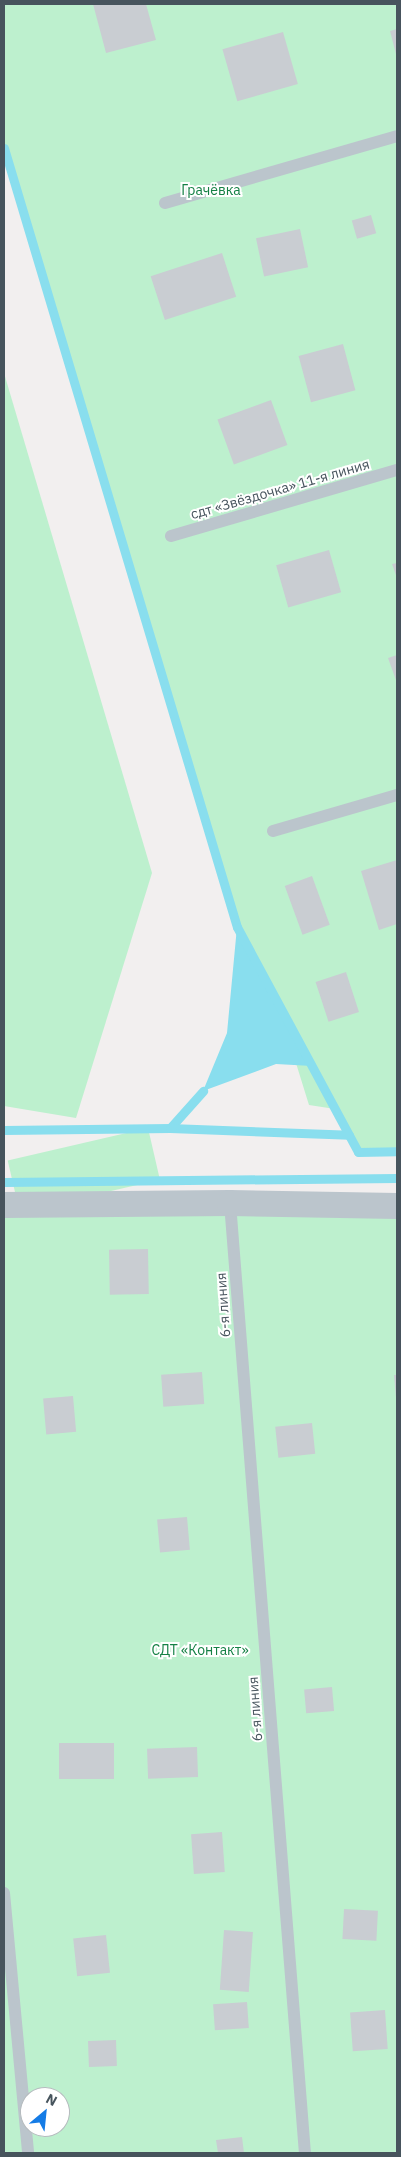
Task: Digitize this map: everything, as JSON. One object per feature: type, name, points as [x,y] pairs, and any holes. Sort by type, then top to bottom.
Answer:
[{"type":"street","points":[[4,1205],[230,1203],[397,1206]]},
{"type":"lane","points":[[165,203],[397,136]]},
{"type":"lane","name":"сдт «Звёздочка» 11-я линия","points":[[171,536],[397,470]]},
{"type":"lane","points":[[273,831],[397,795]]},
{"type":"lane","name":"6-я линия","points":[[230,1203],[305,2153]]},
{"type":"lane","points":[[4,1893],[28,2153]]},
{"type":"green space","name":"Грачёвка","points":[[4,4],[397,4],[397,1151],[358,1152],[335,1109],[309,1105],[277,1002],[237,927],[4,148]]},
{"type":"green space","points":[[4,373],[152,873],[76,1118],[4,1106]]},
{"type":"green space","points":[[148,1128],[160,1180],[20,1212],[8,1160]]},
{"type":"green space","name":"СДТ «Контакт»","points":[[397,1193],[397,2153],[4,2153],[4,1199]]},
{"type":"water","points":[[237,927],[312,1066],[276,1064],[203,1091],[227,1033]]},
{"type":"building","points":[[93,4],[146,4],[156,40],[106,53]]},
{"type":"building","points":[[397,29],[397,58],[390,31]]},
{"type":"building","points":[[283,32],[298,84],[237,101],[222,49]]},
{"type":"building","points":[[371,215],[376,233],[357,239],[352,221]]},
{"type":"building","points":[[300,229],[308,267],[264,277],[256,238]]},
{"type":"building","points":[[222,253],[236,297],[165,320],[151,276]]},
{"type":"building","points":[[343,344],[355,390],[311,402],[299,356]]},
{"type":"building","points":[[271,400],[287,445],[234,465],[217,419]]},
{"type":"building","points":[[329,550],[341,592],[288,607],[276,565]]},
{"type":"building","points":[[397,563],[397,578],[392,564]]},
{"type":"building","points":[[397,655],[397,683],[388,658]]},
{"type":"building","points":[[397,860],[397,924],[379,930],[361,871]]},
{"type":"building","points":[[312,876],[330,925],[303,935],[285,886]]},
{"type":"building","points":[[346,972],[359,1012],[329,1022],[316,982]]},
{"type":"building","points":[[148,1249],[149,1294],[110,1295],[109,1250]]},
{"type":"building","points":[[202,1372],[204,1404],[163,1407],[161,1375]]},
{"type":"building","points":[[394,1375],[397,1375],[397,1398],[396,1398]]},
{"type":"building","points":[[73,1396],[76,1432],[46,1434],[43,1399]]},
{"type":"building","points":[[312,1423],[315,1454],[278,1458],[275,1427]]},
{"type":"building","points":[[187,1517],[190,1550],[160,1552],[157,1520]]},
{"type":"building","points":[[332,1687],[334,1711],[306,1713],[304,1689]]},
{"type":"building","points":[[59,1743],[114,1743],[114,1779],[59,1779]]},
{"type":"building","points":[[197,1747],[198,1777],[148,1779],[147,1749]]},
{"type":"building","points":[[222,1832],[225,1872],[194,1874],[191,1834]]},
{"type":"building","points":[[344,1909],[378,1911],[376,1941],[342,1939]]},
{"type":"building","points":[[224,1930],[253,1932],[249,1992],[220,1990]]},
{"type":"building","points":[[106,1935],[110,1973],[77,1976],[73,1938]]},
{"type":"building","points":[[247,2002],[249,2028],[215,2030],[213,2004]]},
{"type":"building","points":[[385,2010],[388,2049],[353,2051],[350,2012]]},
{"type":"building","points":[[116,2040],[117,2066],[89,2067],[88,2041]]},
{"type":"building","points":[[242,2137],[244,2153],[218,2153],[216,2140]]},
{"type":"waterway","points":[[4,148],[237,927],[358,1152],[397,1151]]},
{"type":"waterway","points":[[170,1128],[203,1091]]},
{"type":"waterway","points":[[4,1130],[170,1128],[349,1135]]},
{"type":"waterway","points":[[4,1182],[397,1178]]}]
